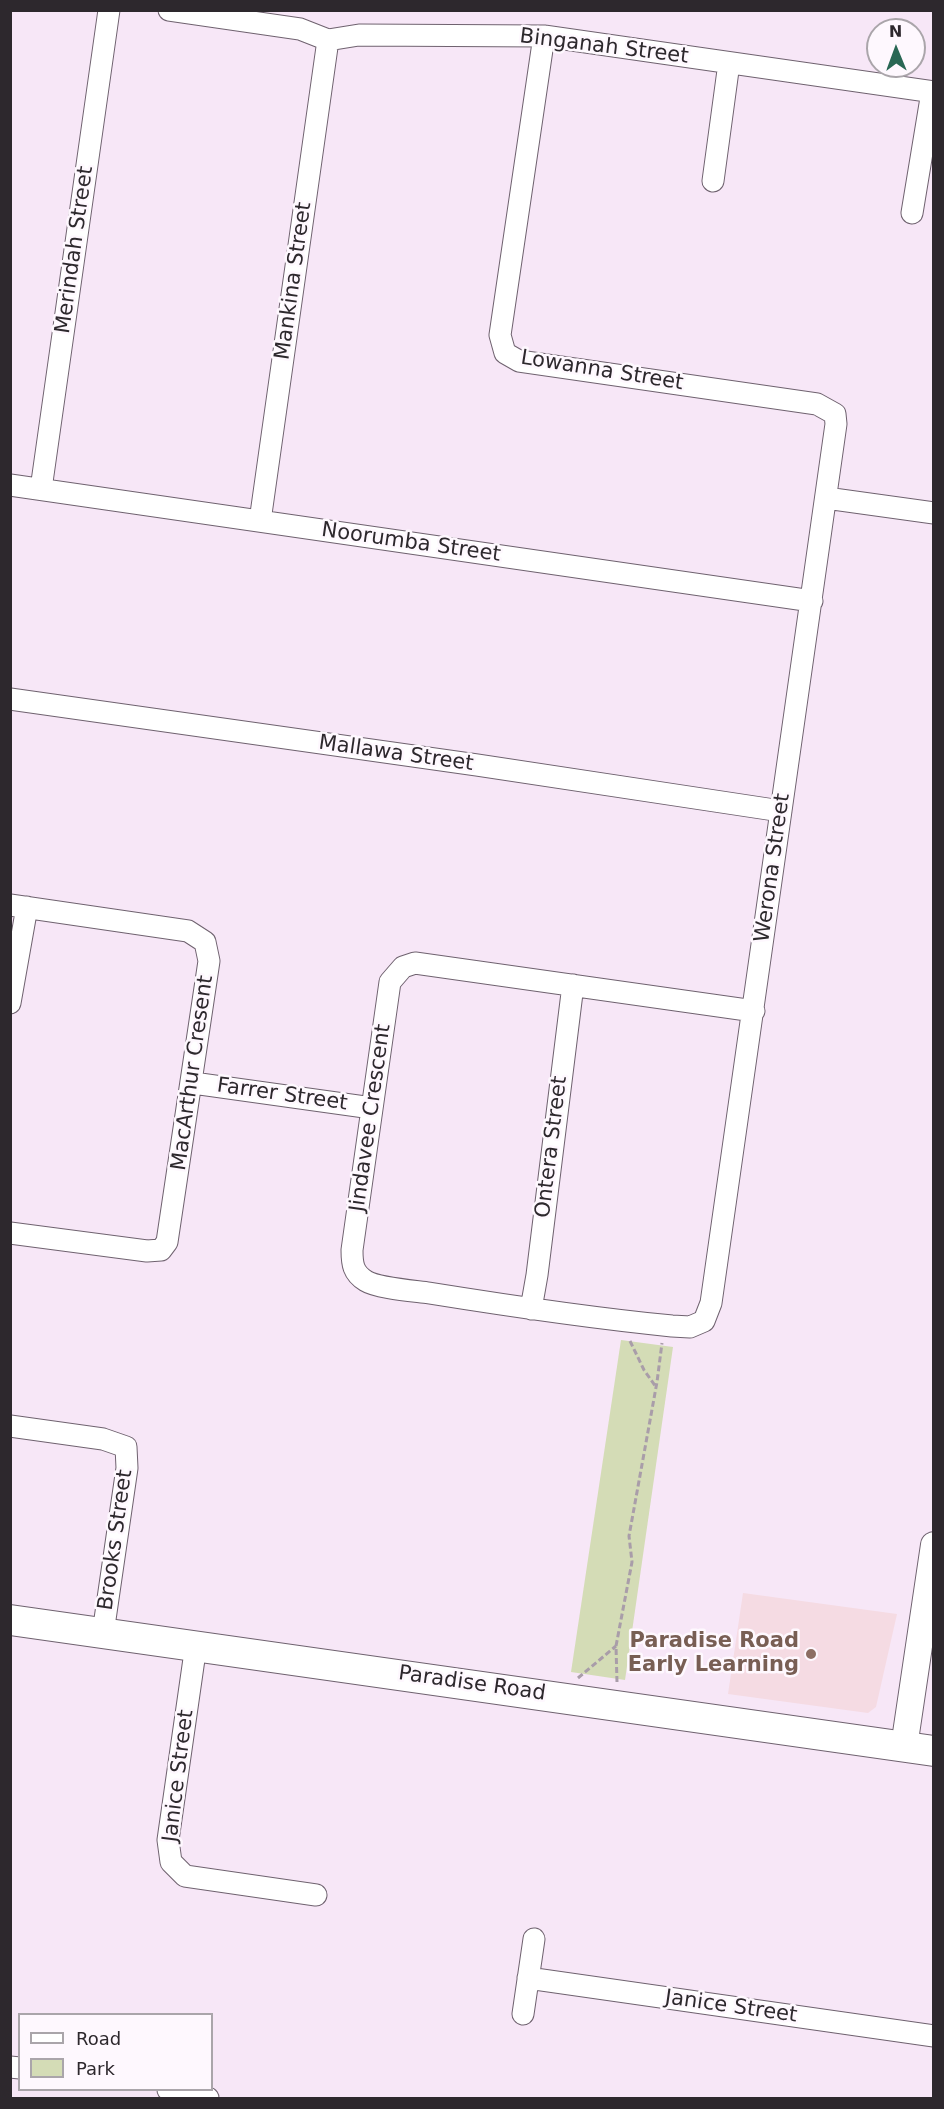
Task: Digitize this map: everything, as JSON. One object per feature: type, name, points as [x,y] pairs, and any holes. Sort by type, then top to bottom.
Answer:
[{"type":"main road","name":"Paradise Road","points":[[10,1620],[933,1751]]},
{"type":"street","name":"Merindah Street","points":[[41,489],[109,10]]},
{"type":"street","points":[[169,10],[300,29],[328,40]]},
{"type":"street","name":"Binganah Street","points":[[328,40],[359,35],[544,36],[933,92]]},
{"type":"street","name":"Lowanna Street","points":[[544,36],[500,335],[505,353],[519,361],[817,404],[835,414]]},
{"type":"street","name":"Mankina Street","points":[[260,521],[328,40]]},
{"type":"street","points":[[713,181],[729,63]]},
{"type":"street","points":[[912,213],[933,92]]},
{"type":"street","name":"Werona Street","points":[[704,1321],[711,1303],[754,1011],[826,498],[836,424],[835,414]]},
{"type":"street","name":"Noorumba Street","points":[[10,485],[812,601]]},
{"type":"street","points":[[826,498],[933,513]]},
{"type":"street","name":"Mallawa Street","points":[[10,699],[782,811]]},
{"type":"street","points":[[10,1003],[19,906]]},
{"type":"street","name":"MacArthur Cresent","points":[[10,1233],[147,1251],[161,1250],[167,1242],[193,1083],[209,952],[205,942],[188,931],[19,906]]},
{"type":"street","name":"Jindavee Crescent","points":[[704,1321],[690,1327],[672,1326],[531,1309],[369,1283],[355,1273],[352,1250],[390,982],[403,967],[416,963],[754,1011]]},
{"type":"street","name":"Ontera Street","points":[[531,1309],[573,985]]},
{"type":"street","name":"Farrer Street","points":[[193,1083],[372,1108]]},
{"type":"street","name":"Brooks Street","points":[[10,1426],[103,1439],[126,1447],[127,1468],[103,1633]]},
{"type":"street","points":[[904,1746],[933,1546]]},
{"type":"street","name":"Janice Street","points":[[196,1645],[168,1840],[171,1862],[185,1876],[316,1895]]},
{"type":"street","points":[[524,2014],[534,1940]]},
{"type":"street","name":"Janice Street","points":[[528,1978],[933,2036]]},
{"type":"street","points":[[173,2091],[208,2098]]},
{"type":"path","points":[[629,1336],[634,1353],[656,1387]]},
{"type":"path","points":[[617,1684],[616,1646],[632,1562],[629,1536],[662,1341]]},
{"type":"path","points":[[577,1679],[616,1646]]},
{"type":"shaded area","name":"Paradise Road Early Learning","points":[[743,1593],[897,1614],[876,1707],[868,1713],[728,1694]]},
{"type":"green space","points":[[621,1340],[673,1347],[625,1680],[571,1672]]},
{"type":"place","name":"Paradise Road Early Learning","points":[[811,1654]]}]
